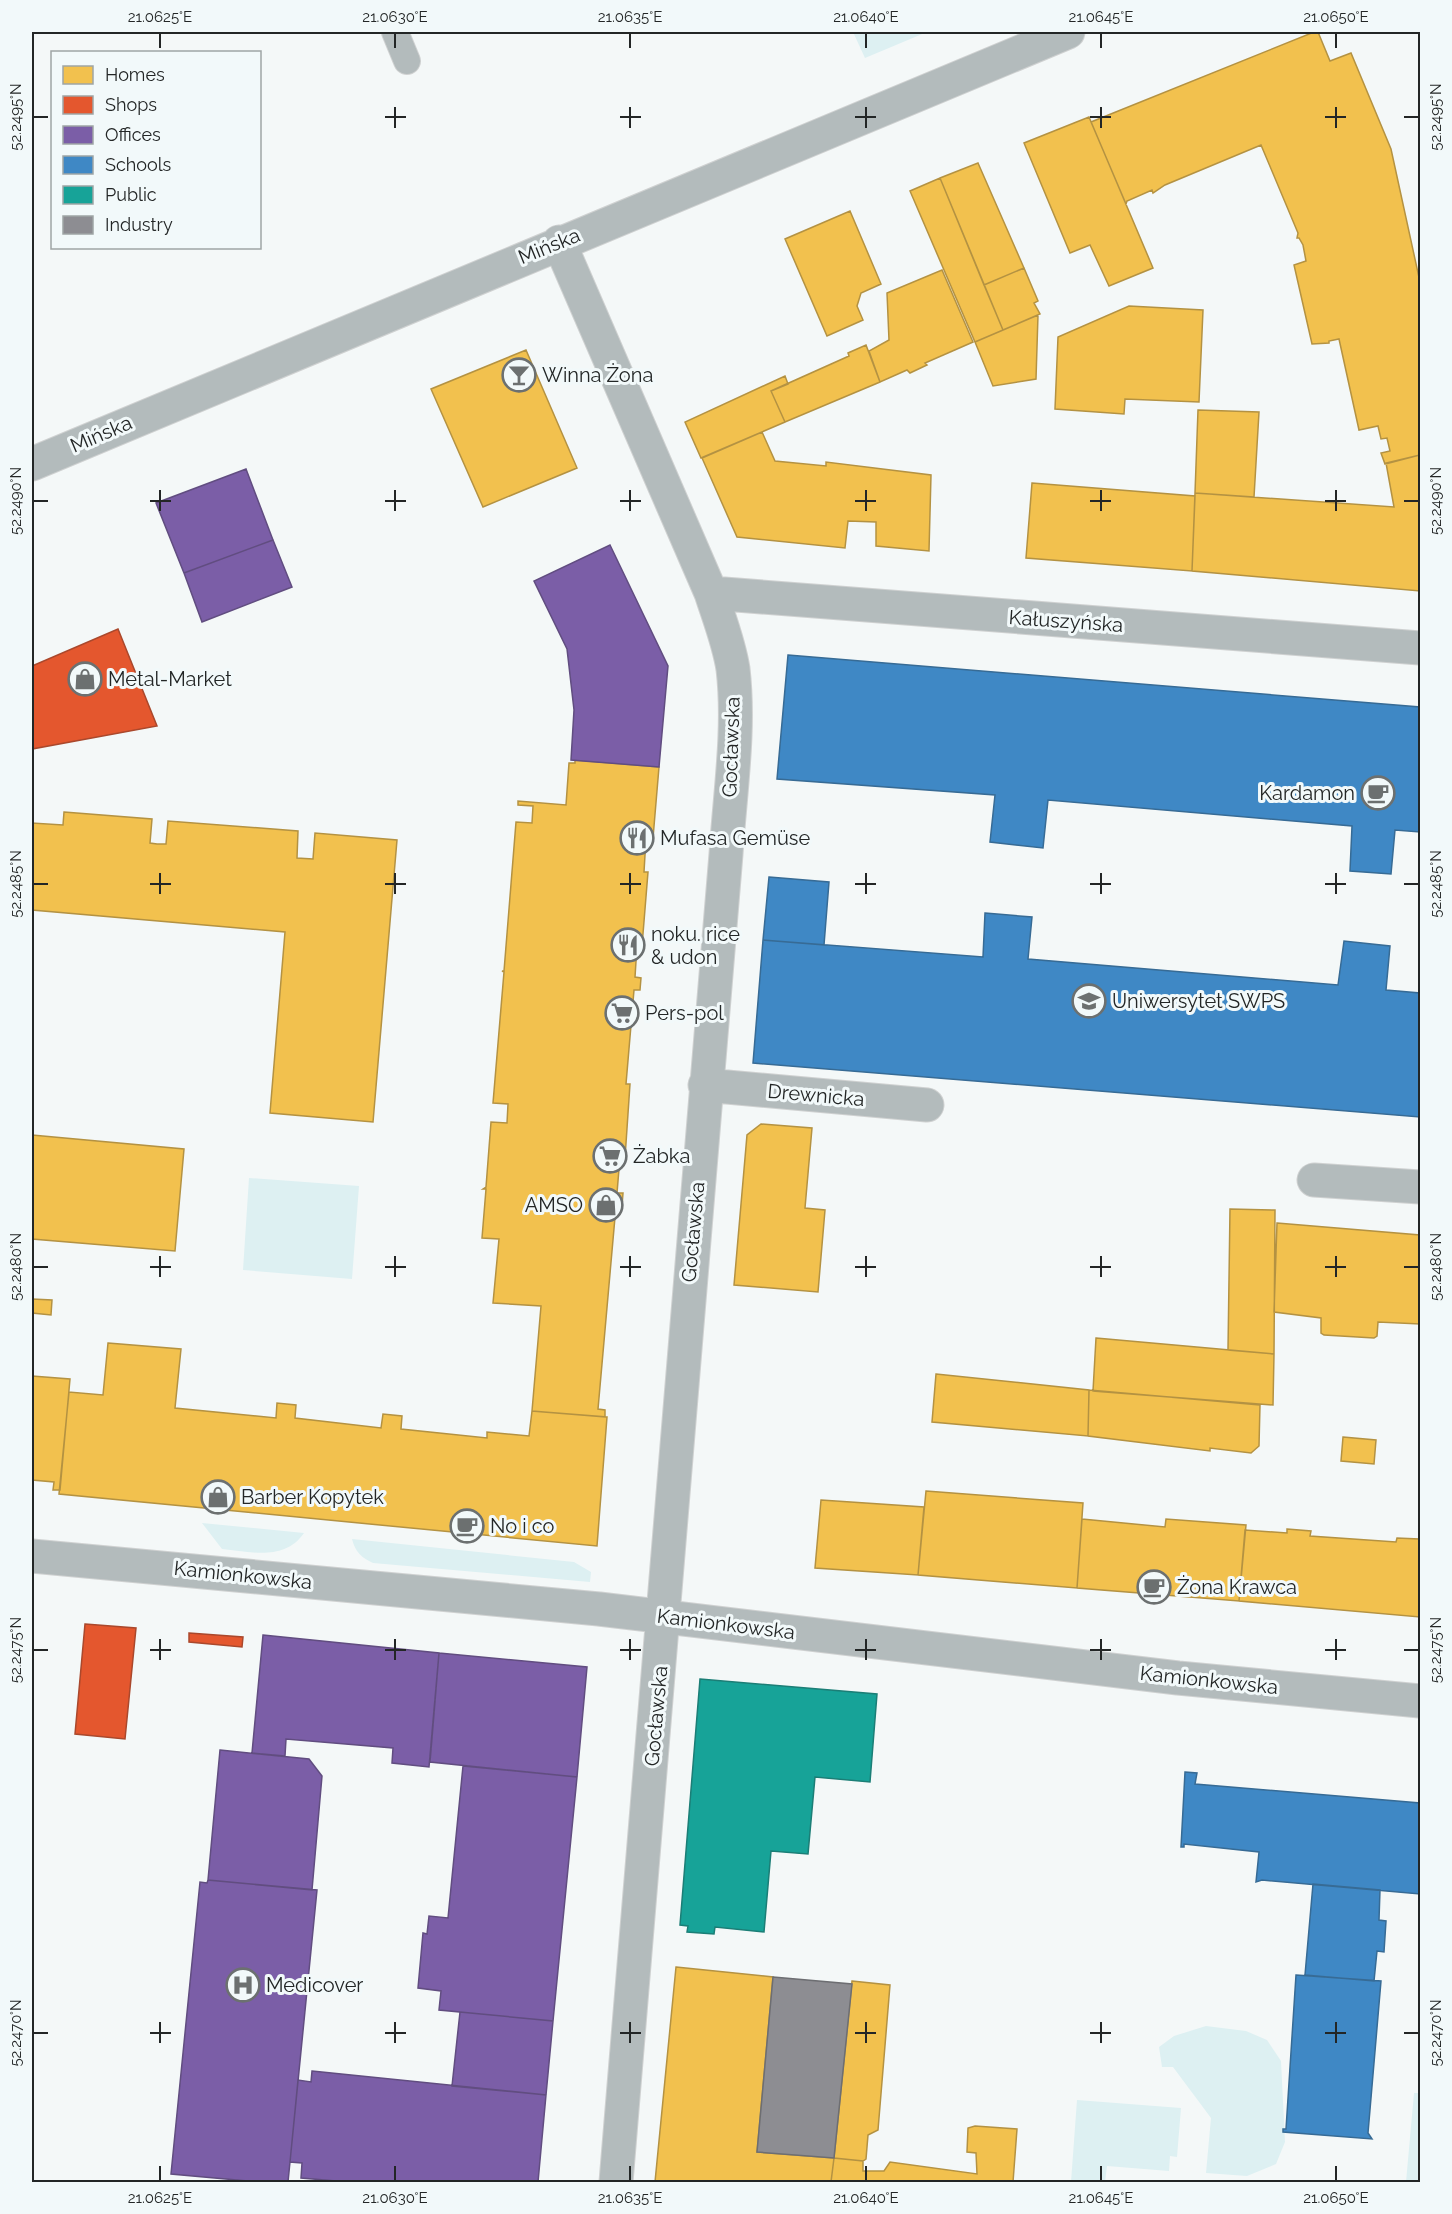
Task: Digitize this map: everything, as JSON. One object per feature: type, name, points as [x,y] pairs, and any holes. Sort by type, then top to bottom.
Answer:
[{"type":"street","name":"Mińska","points":[[32,464],[559,242],[1068,32]]},
{"type":"street","name":"Gocławska","points":[[559,242],[711,593],[732,668],[735,705],[726,854],[705,1085],[616,2182]]},
{"type":"street","name":"Kałuszyńska","points":[[711,593],[1420,648]]},
{"type":"street","name":"Drewnicka","points":[[705,1085],[927,1105]]},
{"type":"street","points":[[1314,1180],[1420,1187]]},
{"type":"street","name":"Kamionkowska","points":[[32,1556],[663,1617],[1178,1678],[1420,1701]]},
{"type":"lane","points":[[395,32],[408,61]]},
{"type":"shaded area","points":[[853,32],[927,32],[865,58]]},
{"type":"shaded area","points":[[249,1178],[359,1186],[352,1279],[243,1270]]},
{"type":"shaded area","points":[[202,1523],[304,1533],[287,1548],[267,1553],[244,1552],[222,1549]]},
{"type":"shaded area","points":[[352,1539],[574,1562],[591,1572],[590,1582],[373,1563],[360,1554]]},
{"type":"shaded area","points":[[1206,2026],[1246,2031],[1267,2040],[1281,2061],[1285,2142],[1276,2164],[1247,2176],[1206,2173],[1211,2118],[1173,2067],[1162,2067],[1159,2047],[1174,2036]]},
{"type":"shaded area","points":[[1414,2093],[1420,2093],[1420,2182],[1406,2182]]},
{"type":"shaded area","points":[[1077,2100],[1181,2108],[1177,2157],[1170,2156],[1169,2171],[1107,2166],[1105,2182],[1071,2182]]},
{"type":"building: Homes","points":[[1318,32],[1330,61],[1351,53],[1391,149],[1420,282],[1420,455],[1385,464],[1381,453],[1390,451],[1387,438],[1381,439],[1378,426],[1359,430],[1339,339],[1329,341],[1329,343],[1312,344],[1294,265],[1306,261],[1303,245],[1297,238],[1298,233],[1261,145],[1165,185],[1153,193],[1152,190],[1127,201],[1126,204],[1091,122]]},
{"type":"building: Homes","points":[[1089,117],[1153,268],[1109,286],[1090,245],[1070,253],[1024,143]]},
{"type":"building: Homes","points":[[978,163],[1024,268],[984,285],[940,178]]},
{"type":"building: Homes","points":[[940,178],[1003,330],[975,342],[910,191]]},
{"type":"building: Homes","points":[[850,211],[881,284],[861,293],[857,306],[863,320],[827,336],[785,239]]},
{"type":"building: Homes","points":[[1024,268],[1038,301],[1034,303],[1040,314],[1003,330],[984,285]]},
{"type":"building: Homes","points":[[942,270],[973,342],[925,363],[927,365],[910,373],[907,370],[880,382],[869,351],[889,340],[887,293]]},
{"type":"building: Homes","points":[[1129,306],[1203,310],[1199,402],[1125,399],[1124,414],[1055,409],[1058,337]]},
{"type":"building: Homes","points":[[1038,315],[1036,379],[993,386],[975,342]]},
{"type":"building: Homes","points":[[866,345],[880,382],[785,422],[771,391],[849,356],[848,353]]},
{"type":"building: Homes","points":[[526,350],[577,468],[483,507],[431,389]]},
{"type":"building: Homes","points":[[785,376],[788,384],[771,391],[785,422],[701,458],[685,422]]},
{"type":"building: Homes","points":[[1198,410],[1259,412],[1254,497],[1195,493]]},
{"type":"building: Homes","points":[[762,432],[775,461],[826,466],[826,462],[931,475],[929,551],[876,546],[876,522],[848,521],[845,548],[737,537],[702,458]]},
{"type":"building: Homes","points":[[1420,455],[1420,591],[1192,571],[1195,493],[1394,507],[1386,463]]},
{"type":"building: Homes","points":[[1032,483],[1195,496],[1192,571],[1026,558]]},
{"type":"building: Homes","points":[[575,760],[659,767],[653,838],[646,838],[644,872],[648,872],[642,946],[637,946],[635,977],[641,978],[640,990],[634,990],[626,1084],[630,1084],[625,1158],[620,1157],[617,1193],[623,1193],[622,1206],[616,1206],[598,1409],[605,1410],[605,1417],[532,1411],[541,1306],[493,1303],[499,1239],[482,1238],[486,1189],[483,1189],[486,1187],[491,1122],[507,1123],[508,1104],[493,1103],[516,822],[532,823],[533,806],[518,805],[518,801],[566,805],[569,763],[575,763]]},
{"type":"building: Homes","points":[[64,812],[152,819],[150,843],[157,844],[166,844],[168,821],[298,831],[297,858],[313,859],[315,833],[397,840],[373,1122],[270,1113],[285,932],[32,910],[32,823],[63,825]]},
{"type":"building: Homes","points":[[761,1124],[812,1128],[805,1208],[825,1210],[818,1292],[734,1285],[747,1135]]},
{"type":"building: Homes","points":[[32,1135],[184,1149],[175,1251],[32,1239]]},
{"type":"building: Homes","points":[[1230,1209],[1275,1210],[1274,1354],[1228,1350]]},
{"type":"building: Homes","points":[[1277,1223],[1420,1235],[1420,1324],[1378,1322],[1377,1336],[1374,1338],[1324,1335],[1321,1333],[1321,1318],[1274,1312]]},
{"type":"building: Homes","points":[[32,1299],[52,1300],[51,1315],[32,1313]]},
{"type":"building: Homes","points":[[1096,1338],[1274,1354],[1273,1405],[1093,1391]]},
{"type":"building: Homes","points":[[108,1343],[181,1349],[175,1408],[276,1418],[277,1403],[296,1405],[295,1418],[381,1428],[383,1414],[402,1416],[401,1429],[487,1438],[487,1432],[529,1436],[532,1411],[607,1417],[597,1546],[59,1494],[69,1392],[103,1395]]},
{"type":"building: Homes","points":[[936,1374],[1089,1390],[1088,1436],[932,1422]]},
{"type":"building: Homes","points":[[32,1376],[70,1379],[60,1490],[53,1490],[54,1482],[32,1480]]},
{"type":"building: Homes","points":[[1089,1390],[1260,1405],[1259,1446],[1251,1453],[1210,1448],[1210,1451],[1088,1436]]},
{"type":"building: Homes","points":[[1343,1437],[1376,1440],[1374,1464],[1341,1461]]},
{"type":"building: Homes","points":[[926,1491],[1083,1503],[1077,1588],[918,1575]]},
{"type":"building: Homes","points":[[821,1500],[924,1507],[918,1575],[815,1568]]},
{"type":"building: Homes","points":[[1082,1519],[1165,1527],[1166,1519],[1246,1525],[1239,1601],[1077,1588]]},
{"type":"building: Homes","points":[[1287,1529],[1311,1531],[1310,1536],[1396,1542],[1397,1538],[1419,1539],[1420,1617],[1239,1601],[1245,1530],[1287,1533]]},
{"type":"building: Homes","points":[[676,1967],[773,1977],[757,2152],[834,2158],[831,2182],[655,2182]]},
{"type":"building: Homes","points":[[852,1981],[890,1985],[878,2130],[868,2135],[866,2159],[863,2161],[834,2158]]},
{"type":"building: Homes","points":[[975,2126],[1017,2129],[1013,2182],[831,2182],[834,2158],[863,2161],[863,2171],[884,2171],[890,2162],[977,2174],[976,2153],[967,2152],[968,2128]]},
{"type":"building: Shops","name":"Metal-Market","points":[[118,629],[157,726],[32,749],[32,666]]},
{"type":"building: Shops","points":[[85,1624],[136,1628],[125,1739],[75,1734]]},
{"type":"building: Shops","points":[[189,1633],[243,1637],[242,1647],[189,1642]]},
{"type":"building: Offices","points":[[246,469],[273,540],[184,573],[156,503]]},
{"type":"building: Offices","points":[[273,540],[292,587],[202,622],[184,573]]},
{"type":"building: Offices","points":[[610,545],[668,666],[659,767],[571,760],[574,710],[567,649],[534,581]]},
{"type":"building: Offices","points":[[263,1635],[439,1653],[429,1767],[392,1763],[393,1748],[286,1739],[285,1756],[252,1753]]},
{"type":"building: Offices","points":[[439,1653],[587,1667],[577,1777],[430,1762]]},
{"type":"building: Offices","points":[[220,1750],[309,1759],[322,1776],[312,1890],[208,1880]]},
{"type":"building: Offices","points":[[463,1766],[577,1777],[553,2021],[439,2010],[441,1991],[418,1988],[423,1933],[427,1934],[429,1916],[448,1918]]},
{"type":"building: Offices","points":[[208,1880],[317,1890],[288,2182],[260,2182],[171,2174],[200,1882],[207,1883]]},
{"type":"building: Offices","points":[[460,2012],[553,2021],[546,2095],[452,2086]]},
{"type":"building: Offices","points":[[312,2071],[546,2095],[538,2182],[348,2182],[301,2178],[302,2163],[290,2162],[298,2080],[311,2082]]},
{"type":"building: Schools","points":[[788,655],[1420,707],[1420,832],[1395,830],[1391,874],[1350,871],[1352,826],[1048,800],[1043,848],[990,842],[995,795],[777,779]]},
{"type":"building: Schools","points":[[769,877],[829,882],[824,945],[763,940]]},
{"type":"building: Schools","points":[[985,913],[1032,917],[1028,959],[1338,985],[1344,941],[1390,946],[1386,990],[1420,993],[1420,1117],[753,1063],[763,940],[983,957]]},
{"type":"building: Schools","points":[[1185,1772],[1197,1773],[1195,1784],[1420,1803],[1420,1894],[1262,1880],[1256,1882],[1259,1852],[1184,1844],[1184,1847],[1181,1847]]},
{"type":"building: Schools","points":[[1313,1884],[1380,1890],[1379,1920],[1386,1921],[1384,1952],[1377,1951],[1374,1981],[1305,1975]]},
{"type":"building: Schools","points":[[1296,1975],[1381,1981],[1368,2133],[1372,2139],[1283,2132],[1283,2129],[1286,2129]]},
{"type":"building: Public","points":[[700,1679],[877,1694],[870,1782],[815,1777],[808,1854],[771,1851],[764,1932],[715,1927],[714,1934],[687,1932],[688,1926],[680,1925]]},
{"type":"building: Industry","points":[[773,1977],[852,1984],[834,2158],[757,2152]]},
{"type":"place","name":"Winna Żona","points":[[519,375]]},
{"type":"place","name":"Metal-Market","points":[[85,679]]},
{"type":"place","name":"Kardamon","points":[[1378,793]]},
{"type":"place","name":"Mufasa Gemüse","points":[[637,838]]},
{"type":"place","name":"noku. rice & udon","points":[[628,945]]},
{"type":"place","name":"Uniwersytet SWPS","points":[[1089,1001]]},
{"type":"place","name":"Pers-pol","points":[[622,1013]]},
{"type":"place","name":"Żabka","points":[[610,1156]]},
{"type":"place","name":"AMSO","points":[[606,1205]]},
{"type":"place","name":"Barber Kopytek","points":[[218,1497]]},
{"type":"place","name":"No i co","points":[[467,1526]]},
{"type":"place","name":"Żona Krawca","points":[[1154,1587]]},
{"type":"place","name":"Medicover","points":[[243,1985]]}]
